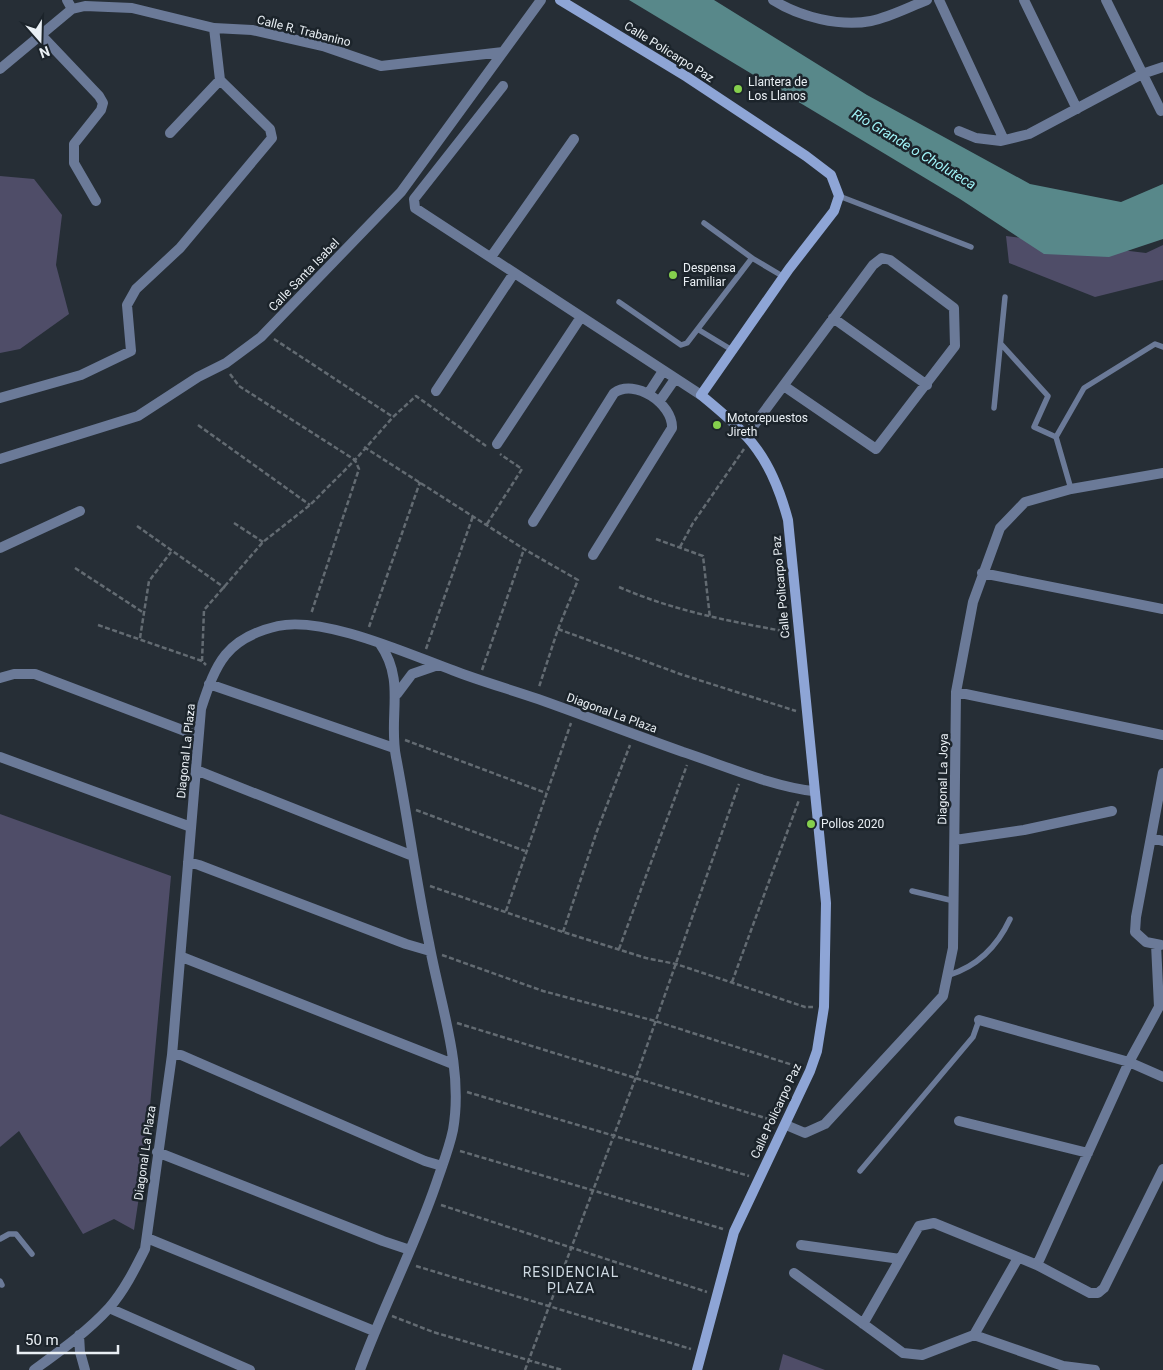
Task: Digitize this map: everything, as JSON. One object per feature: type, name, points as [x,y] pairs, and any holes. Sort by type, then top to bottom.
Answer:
[{"type":"street","name":"Calle Santa Isabel","points":[[0,459],[4,456],[138,416],[198,377],[226,363],[261,337],[400,192],[541,0]]},
{"type":"street","name":"Calle Policarpo Paz","points":[[560,0],[687,77],[806,156],[831,175],[839,196]]},
{"type":"street","points":[[773,0],[805,15],[844,22],[872,20],[926,0]]},
{"type":"street","points":[[939,0],[1004,140]]},
{"type":"street","points":[[1024,0],[1078,109]]},
{"type":"street","points":[[1106,0],[1161,111]]},
{"type":"street","name":"Calle R. Trabanino","points":[[0,69],[42,36],[70,5],[132,8],[214,28],[252,30],[323,46],[381,66],[503,52]]},
{"type":"street","points":[[0,398],[81,375],[131,351],[127,305],[136,289],[180,248],[272,138],[270,129],[220,80],[214,28]]},
{"type":"street","points":[[42,36],[99,96],[103,103],[101,110],[74,144],[74,163],[96,201]]},
{"type":"street","points":[[959,132],[976,138],[1004,140],[1029,134],[1142,74],[1163,66]]},
{"type":"street","points":[[170,133],[220,80]]},
{"type":"street","points":[[503,86],[414,199],[415,208],[701,395],[784,277],[834,211],[839,196]]},
{"type":"street","points":[[490,258],[574,139]]},
{"type":"street","points":[[746,436],[873,265],[882,258],[890,260],[954,308],[955,346],[927,385],[876,449],[784,386]]},
{"type":"street","points":[[436,391],[514,273]]},
{"type":"street","points":[[498,444],[581,317]]},
{"type":"street","points":[[833,318],[927,385]]},
{"type":"street","points":[[648,394],[663,371]]},
{"type":"street","points":[[659,402],[675,379]]},
{"type":"street","points":[[533,522],[614,393],[626,388],[648,394],[659,402],[671,417],[673,422],[671,433],[593,555]]},
{"type":"street","name":"Calle Policarpo Paz","points":[[697,1370],[734,1232],[758,1179],[786,1125],[789,1113],[799,1097],[817,1051],[824,1007],[826,903],[813,791],[788,520],[772,470],[759,449],[701,395]]},
{"type":"street","name":"Diagonal La Joya","points":[[786,1125],[805,1133],[825,1124],[943,996],[954,948],[956,692],[973,602],[1000,528],[1025,502],[1071,489],[1163,473]]},
{"type":"street","points":[[0,548],[80,511]]},
{"type":"street","points":[[982,573],[1163,609]]},
{"type":"street","name":"Diagonal La Plaza","points":[[34,1370],[79,1336],[109,1308],[132,1275],[145,1249],[172,1055],[182,957],[201,709],[213,671],[225,653],[258,632],[279,626],[308,625],[365,639],[479,681],[535,698],[634,735],[743,772],[802,790],[813,791]]},
{"type":"street","points":[[360,1370],[374,1331],[430,1201],[449,1148],[453,1129],[455,1088],[446,1020],[416,881],[394,748],[396,694],[389,657],[380,644]]},
{"type":"street","points":[[396,694],[412,674],[438,665]]},
{"type":"street","points":[[0,678],[14,674],[35,674],[198,736]]},
{"type":"street","points":[[209,684],[394,748]]},
{"type":"street","points":[[956,692],[1163,735]]},
{"type":"street","points":[[0,757],[191,827]]},
{"type":"street","points":[[196,770],[413,856]]},
{"type":"street","points":[[1037,1265],[1129,1062],[1158,1007],[1160,945],[1146,942],[1136,932],[1136,917],[1163,773]]},
{"type":"street","points":[[955,840],[1024,830],[1112,811]]},
{"type":"street","points":[[1151,838],[1163,841]]},
{"type":"street","points":[[188,862],[199,864],[406,944],[430,951]]},
{"type":"street","points":[[182,957],[453,1064]]},
{"type":"street","points":[[979,1020],[1129,1062],[1163,1077]]},
{"type":"street","points":[[172,1055],[180,1055],[425,1161],[442,1166]]},
{"type":"street","points":[[959,1121],[1088,1153]]},
{"type":"street","points":[[157,1152],[410,1250]]},
{"type":"street","points":[[863,1324],[919,1226],[927,1223],[934,1223],[1037,1265],[1090,1293],[1098,1293],[1104,1288],[1163,1168]]},
{"type":"street","points":[[147,1238],[374,1331]]},
{"type":"street","points":[[801,1245],[900,1259]]},
{"type":"street","points":[[794,1273],[903,1353],[915,1356],[974,1334],[1018,1258]]},
{"type":"street","points":[[109,1308],[250,1370]]},
{"type":"street","points":[[974,1334],[1063,1366],[1095,1370]]},
{"type":"street","points":[[79,1336],[80,1352],[85,1370]]},
{"type":"lane","points":[[839,196],[971,247]]},
{"type":"lane","points":[[704,223],[752,258],[784,277]]},
{"type":"lane","points":[[619,302],[681,345],[687,344],[752,258]]},
{"type":"lane","points":[[994,408],[1005,297]]},
{"type":"lane","points":[[699,330],[732,350]]},
{"type":"lane","points":[[1001,344],[1048,396],[1034,426],[1056,438],[1071,489]]},
{"type":"lane","points":[[1056,438],[1084,388],[1155,344],[1163,347]]},
{"type":"lane","points":[[912,891],[954,901]]},
{"type":"lane","points":[[949,975],[967,970],[984,957],[1003,935],[1010,919]]},
{"type":"lane","points":[[860,1171],[973,1038],[979,1020]]},
{"type":"lane","points":[[0,1240],[9,1234],[16,1234],[32,1254]]},
{"type":"path","points":[[261,337],[268,336],[393,417]]},
{"type":"path","points":[[228,371],[239,386],[355,460],[359,469],[308,625]]},
{"type":"path","points":[[202,661],[204,610],[263,542],[310,505],[355,460],[364,447],[393,417],[416,396],[463,431],[522,469],[487,524]]},
{"type":"path","points":[[198,425],[310,505]]},
{"type":"path","points":[[680,547],[693,523],[744,449],[746,436]]},
{"type":"path","points":[[364,447],[524,549],[578,580],[558,629],[535,698]]},
{"type":"path","points":[[365,639],[420,482]]},
{"type":"path","points":[[423,659],[474,516]]},
{"type":"path","points":[[234,523],[263,542]]},
{"type":"path","points":[[137,526],[171,552],[225,588]]},
{"type":"path","points":[[656,539],[703,556],[710,618]]},
{"type":"path","points":[[479,681],[524,549]]},
{"type":"path","points":[[140,638],[149,581],[171,552]]},
{"type":"path","points":[[75,568],[144,613]]},
{"type":"path","points":[[619,587],[646,598],[710,618],[798,634]]},
{"type":"path","points":[[98,624],[140,638],[172,652],[202,661],[213,671]]},
{"type":"path","points":[[558,629],[680,674],[787,707],[807,716]]},
{"type":"path","points":[[506,910],[524,851],[575,712]]},
{"type":"path","points":[[563,932],[597,831],[634,735]]},
{"type":"path","points":[[394,736],[546,793]]},
{"type":"path","points":[[619,949],[690,754]]},
{"type":"path","points":[[525,1370],[636,1077],[743,772]]},
{"type":"path","points":[[732,982],[802,790]]},
{"type":"path","points":[[405,806],[524,851]]},
{"type":"path","points":[[416,881],[506,910],[563,932],[646,958],[676,964],[805,1007],[824,1007]]},
{"type":"path","points":[[430,951],[543,991],[655,1021],[810,1070]]},
{"type":"path","points":[[446,1020],[636,1077],[786,1125]]},
{"type":"path","points":[[455,1088],[758,1179]]},
{"type":"path","points":[[449,1148],[734,1232]]},
{"type":"path","points":[[430,1201],[718,1295]]},
{"type":"path","points":[[405,1262],[703,1352]]},
{"type":"path","points":[[382,1312],[433,1332],[562,1370]]},
{"type":"shaded area","points":[[0,176],[34,179],[62,215],[56,265],[69,314],[20,349],[0,353]]},
{"type":"shaded area","points":[[1006,236],[1146,253],[1163,245],[1163,280],[1095,297],[1009,263]]},
{"type":"shaded area","points":[[0,814],[171,876],[146,1150],[134,1230],[114,1219],[83,1234],[19,1131],[0,1147]]},
{"type":"shaded area","points":[[783,1354],[825,1370],[779,1370]]},
{"type":"water","name":"Río Grande o Choluteca","points":[[629,0],[714,0],[867,95],[1030,184],[1121,202],[1163,184],[1163,239],[1109,257],[1044,254],[960,199]]},
{"type":"place","name":"Llantera de Los Llanos","points":[[738,89]]},
{"type":"place","name":"Despensa Familiar","points":[[673,275]]},
{"type":"place","name":"Motorepuestos Jireth","points":[[717,425]]},
{"type":"place","name":"Pollos 2020","points":[[811,824]]},
{"type":"district","name":"RESIDENCIAL PLAZA","points":[[571,1280]]}]
